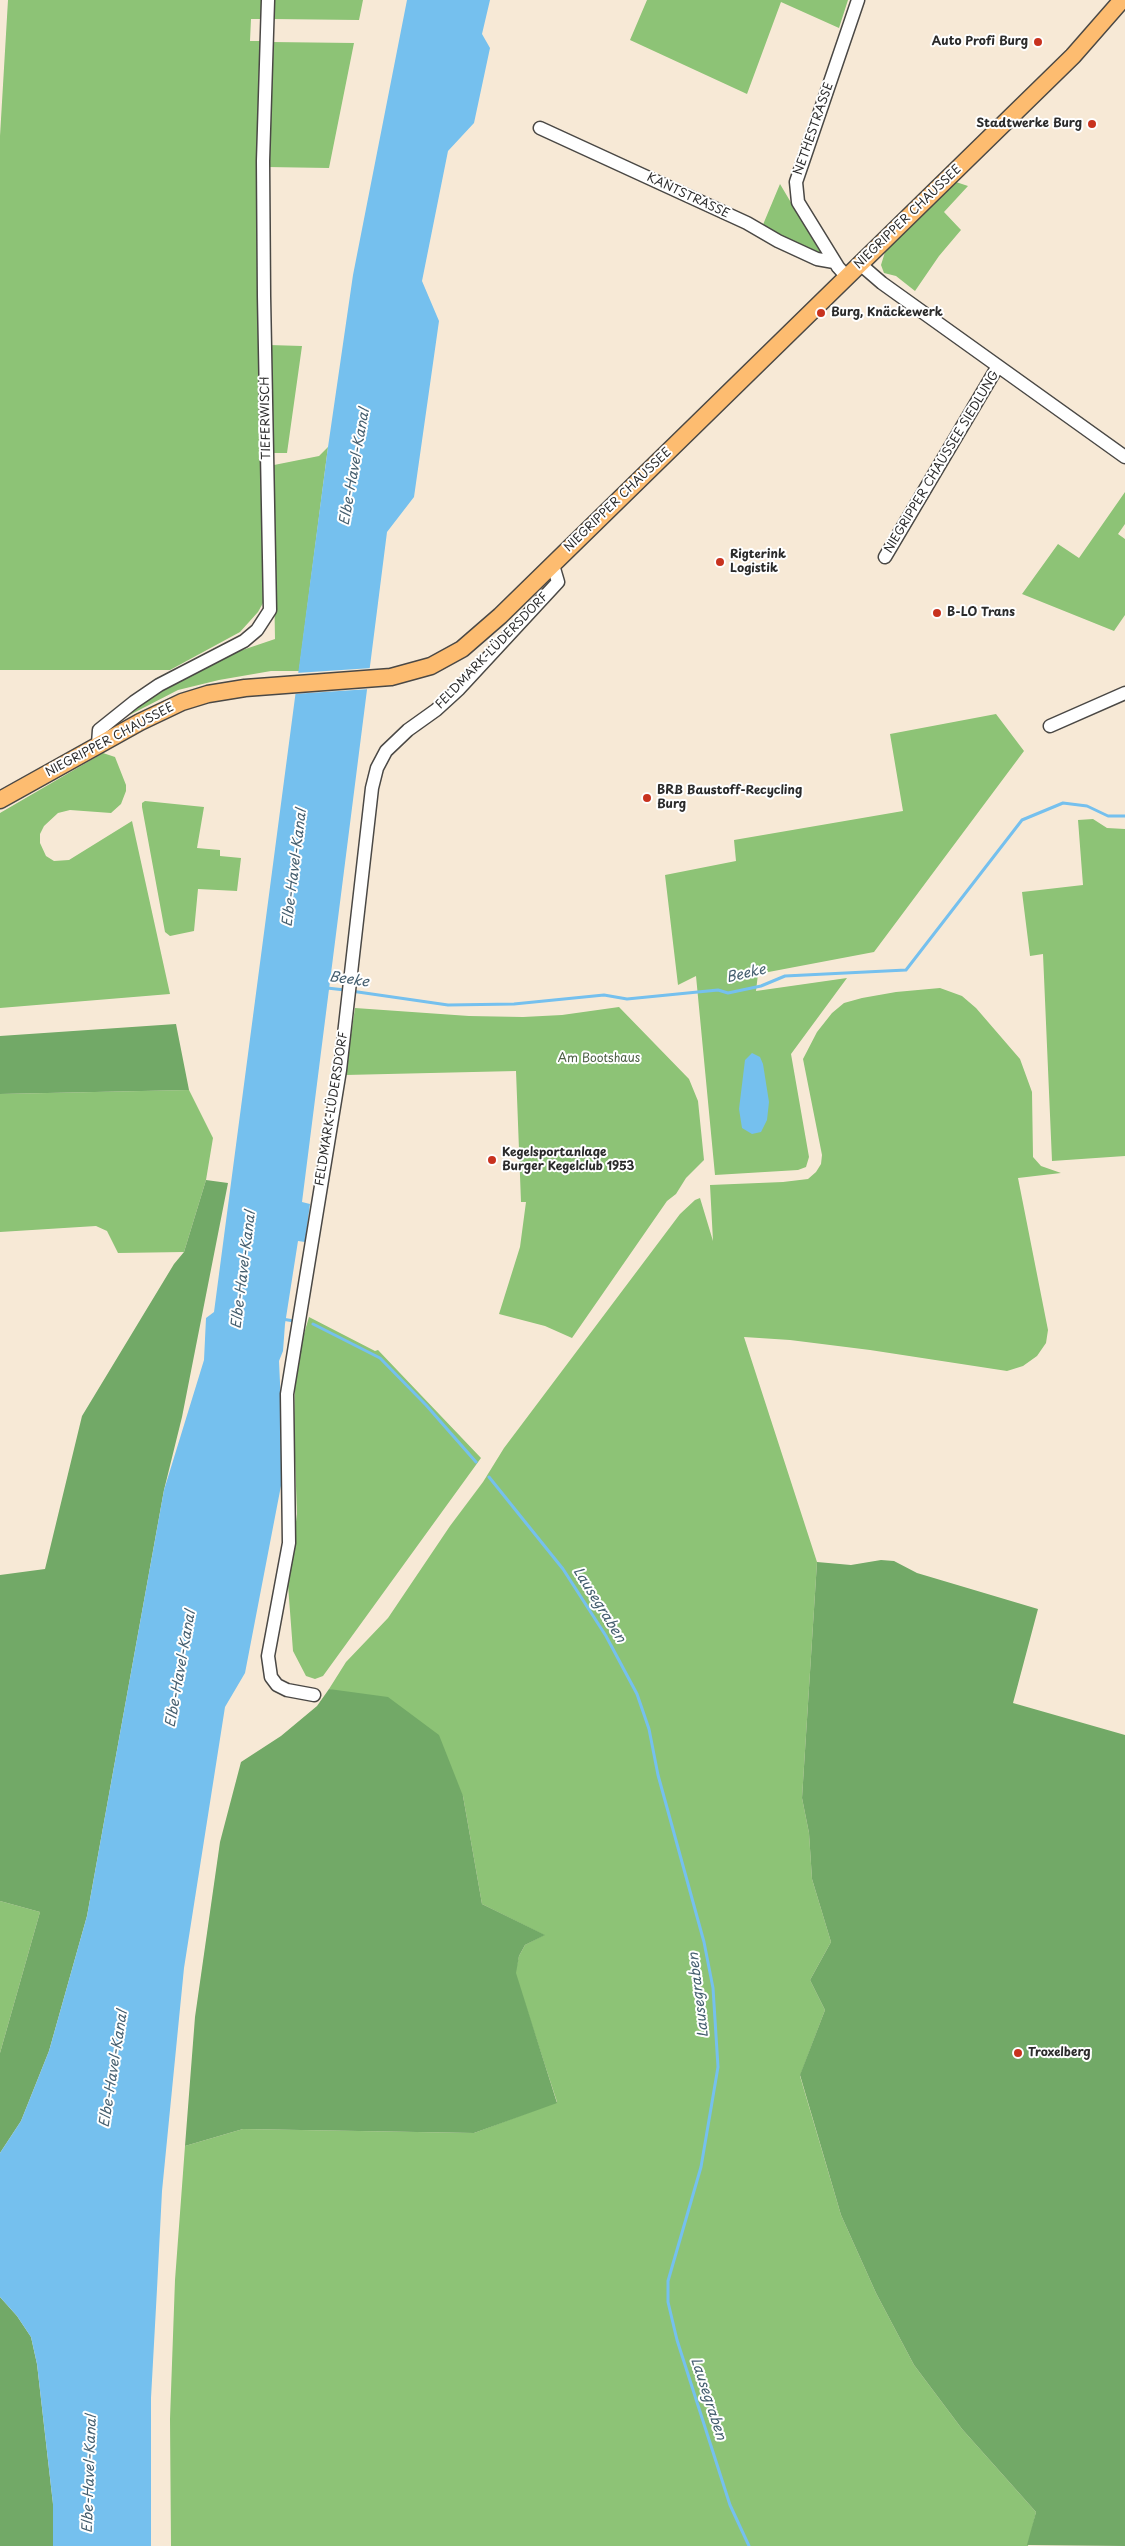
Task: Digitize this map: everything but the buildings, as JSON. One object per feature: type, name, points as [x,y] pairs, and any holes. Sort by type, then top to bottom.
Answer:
[{"type":"main road","name":"NIEGRIPPER CHAUSSEE","points":[[0,800],[148,717],[182,702],[224,691],[289,684],[380,678],[416,671],[447,658],[462,649],[553,565],[1073,56],[1122,0]]},
{"type":"street","name":"TIEFERWISCH","points":[[98,744],[99,730],[134,702],[160,685],[244,641],[261,626],[270,610],[263,161],[268,0]]},
{"type":"street","name":"NETHESTRASSE","points":[[847,277],[834,262],[798,202],[796,182],[858,0]]},
{"type":"street","name":"KANTSTRASSE","points":[[540,128],[747,223],[764,235],[817,259],[834,262]]},
{"type":"street","name":"NIEGRIPPER CHAUSSEE SIEDLUNG","points":[[860,264],[882,283],[1125,457]]},
{"type":"street","name":"NIEGRIPPER CHAUSSEE SIEDLUNG","points":[[885,557],[998,366]]},
{"type":"street","name":"FELDMARK-LÜDERSDORF","points":[[314,1695],[287,1690],[277,1685],[271,1677],[268,1656],[289,1543],[287,1394],[340,1070],[372,788],[381,759],[408,730],[436,710],[459,689],[558,582],[553,565]]},
{"type":"street","points":[[1050,726],[1125,693]]},
{"type":"green space","points":[[8,0],[263,0],[262,19],[251,19],[250,41],[262,41],[259,172],[263,603],[258,612],[240,632],[170,670],[0,670],[0,136]]},
{"type":"green space","points":[[273,0],[363,0],[359,20],[272,19]]},
{"type":"green space","points":[[647,0],[848,0],[839,28],[781,2],[747,94],[630,40]]},
{"type":"green space","points":[[271,42],[354,43],[329,168],[267,167]]},
{"type":"green space","points":[[953,181],[968,186],[944,212],[961,230],[939,256],[915,291],[896,276],[884,273],[881,265],[885,252],[883,250]]},
{"type":"green space","points":[[780,184],[822,255],[762,227]]},
{"type":"green space","points":[[269,345],[302,346],[287,453],[271,453]]},
{"type":"green space","points":[[328,447],[299,671],[271,671],[219,680],[178,690],[114,723],[158,691],[216,659],[275,639],[274,465],[319,456]]},
{"type":"green space","points":[[1125,492],[1125,524],[1118,534],[1125,539],[1125,615],[1114,631],[1022,594],[1058,544],[1079,558]]},
{"type":"green space","points":[[996,714],[1024,751],[874,952],[758,974],[756,991],[847,978],[791,1054],[809,1157],[806,1167],[798,1170],[715,1175],[696,976],[678,985],[665,875],[736,861],[734,840],[903,811],[890,734]]},
{"type":"green space","points":[[103,753],[115,757],[126,785],[126,791],[121,804],[111,813],[70,810],[58,813],[44,826],[40,834],[40,843],[46,856],[54,861],[69,860],[132,821],[170,994],[0,1008],[0,813]]},
{"type":"green space","points":[[145,801],[204,807],[197,848],[220,850],[220,856],[241,858],[237,891],[198,889],[194,931],[170,936],[165,932],[142,807],[142,803]]},
{"type":"green space","points":[[1093,819],[1107,828],[1125,829],[1125,1156],[1052,1161],[1043,954],[1030,956],[1022,892],[1083,885],[1078,820]]},
{"type":"green space","points":[[940,988],[962,996],[976,1008],[1020,1059],[1032,1092],[1033,1157],[1041,1166],[1061,1173],[1018,1178],[1048,1330],[1046,1343],[1037,1356],[1023,1366],[1007,1371],[870,1350],[790,1340],[744,1337],[817,1562],[802,1798],[809,1833],[812,1879],[831,1942],[810,1980],[825,2010],[800,2076],[841,2215],[876,2293],[914,2365],[962,2429],[1036,2512],[1028,2546],[171,2546],[170,2419],[175,2280],[185,2146],[243,2129],[474,2133],[557,2102],[515,1973],[519,1956],[525,1945],[544,1935],[482,1904],[463,1796],[338,1692],[329,1689],[346,1662],[388,1618],[450,1526],[483,1482],[504,1448],[680,1214],[695,1200],[700,1198],[713,1241],[710,1185],[808,1179],[816,1172],[821,1164],[822,1155],[803,1059],[817,1032],[832,1013],[844,1003],[862,998],[896,992]]},
{"type":"green space","name":"Am Bootshaus","points":[[619,1007],[689,1079],[698,1101],[704,1160],[686,1178],[676,1194],[667,1201],[572,1338],[545,1326],[499,1314],[520,1247],[526,1202],[521,1202],[516,1071],[345,1075],[355,1008],[469,1016],[523,1017],[562,1015]]},
{"type":"green space","points":[[176,1024],[189,1090],[0,1094],[0,1036]]},
{"type":"green space","points":[[189,1090],[213,1138],[206,1180],[184,1252],[118,1253],[107,1231],[96,1226],[0,1232],[0,1094]]},
{"type":"green space","points":[[206,1180],[228,1183],[182,1417],[164,1490],[87,1916],[49,2051],[21,2121],[0,2153],[0,2053],[40,1912],[0,1901],[0,1575],[45,1569],[82,1416],[174,1264],[184,1252]]},
{"type":"green space","points":[[309,1317],[375,1351],[378,1350],[481,1458],[323,1676],[315,1679],[306,1676],[293,1651],[288,1585],[297,1514],[294,1430],[295,1377],[301,1344]]},
{"type":"green space","points":[[881,1560],[894,1561],[917,1573],[1038,1609],[1013,1703],[1125,1735],[1125,2546],[1027,2545],[1036,2512],[962,2429],[914,2365],[876,2293],[841,2215],[800,2075],[825,2010],[810,1980],[831,1942],[812,1879],[809,1833],[802,1798],[817,1562],[851,1565]]},
{"type":"green space","points":[[329,1689],[388,1697],[439,1735],[463,1796],[482,1904],[545,1935],[525,1945],[519,1956],[516,1973],[557,2103],[474,2133],[243,2129],[185,2146],[195,2017],[220,1842],[241,1762],[281,1736],[317,1706]]},
{"type":"green space","points":[[0,1901],[40,1912],[0,2053]]},
{"type":"green space","points":[[0,2297],[17,2316],[31,2337],[37,2364],[53,2504],[53,2546],[0,2546]]},
{"type":"water","name":"Elbe-Havel-Kanal","points":[[407,0],[490,0],[482,34],[490,48],[474,123],[448,151],[422,281],[439,321],[414,497],[387,532],[302,1202],[310,1204],[305,1242],[298,1241],[285,1324],[283,1351],[279,1361],[284,1470],[245,1673],[225,1707],[184,1968],[162,2191],[151,2398],[151,2546],[53,2546],[53,2504],[37,2364],[31,2337],[17,2316],[0,2297],[0,2153],[21,2121],[49,2051],[87,1916],[164,1490],[204,1360],[206,1318],[214,1312],[328,447],[353,275]]},
{"type":"water","points":[[752,1053],[760,1057],[763,1064],[769,1102],[767,1120],[761,1132],[752,1134],[742,1128],[739,1109],[745,1060]]},
{"type":"pier","points":[[372,668],[370,689],[293,694],[296,673]]},
{"type":"waterway","name":"Beeke","points":[[351,991],[448,1005],[514,1004],[604,995],[627,999],[718,990],[728,993],[761,986],[785,976],[906,970],[1022,820],[1063,803],[1087,806],[1108,816],[1125,816]]},
{"type":"waterway","name":"Beeke","points":[[327,988],[345,990]]},
{"type":"waterway","name":"Lausegraben","points":[[282,1319],[294,1321]]},
{"type":"waterway","name":"Lausegraben","points":[[313,1324],[380,1358],[426,1405],[476,1462]]},
{"type":"waterway","name":"Lausegraben","points":[[489,1477],[563,1569],[606,1636],[637,1694],[649,1729],[658,1775],[704,1942],[713,1988],[718,2067],[701,2167],[668,2281],[668,2302],[677,2340],[730,2505],[749,2546]]},
{"type":"place","name":"Auto Profi Burg","points":[[1038,42]]},
{"type":"place","name":"Stadtwerke Burg","points":[[1092,124]]},
{"type":"place","name":"Burg, Knäckewerk","points":[[821,313]]},
{"type":"place","name":"Rigterink Logistik","points":[[720,562]]},
{"type":"place","name":"B-LO Trans","points":[[937,613]]},
{"type":"place","name":"BRB Baustoff-Recycling Burg","points":[[647,798]]},
{"type":"place","name":"Kegelsportanlage Burger Kegelclub 1953","points":[[492,1160]]},
{"type":"place","name":"Troxelberg","points":[[1018,2053]]}]
